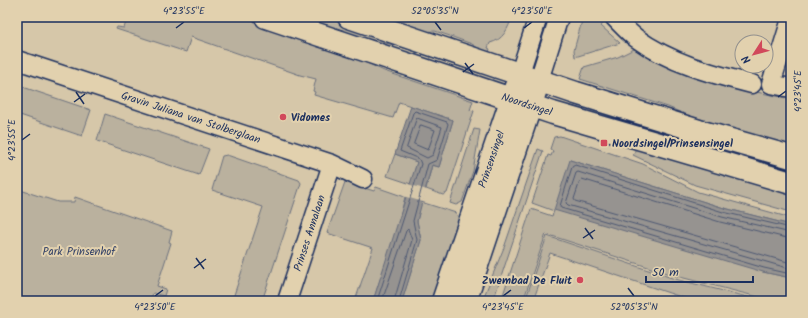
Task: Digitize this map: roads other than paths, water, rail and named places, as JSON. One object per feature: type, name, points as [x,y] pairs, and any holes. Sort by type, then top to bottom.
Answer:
[{"type":"main road","name":"Noordsingel","points":[[266,17],[521,102],[668,148],[791,183]]},
{"type":"main road","points":[[349,17],[698,131],[791,157]]},
{"type":"main road","name":"Prinsensingel","points":[[465,301],[529,77]]},
{"type":"main road","name":"Prinsensingel","points":[[443,301],[521,102]]},
{"type":"street","name":"Prinsensingel","points":[[529,77],[538,17]]},
{"type":"street","name":"Prinsensingel","points":[[529,77],[559,17]]},
{"type":"street","points":[[614,17],[635,38],[662,54],[693,67],[752,84]]},
{"type":"street","points":[[791,19],[770,84],[791,88]]},
{"type":"street","name":"Gravin Juliana van Stolberglaan","points":[[17,60],[332,164],[364,179]]},
{"type":"street","name":"Prinses Annalaan","points":[[287,301],[332,164]]},
{"type":"water","points":[[411,106],[453,120],[439,167],[432,165],[417,221],[421,240],[402,301],[373,301],[417,162],[395,154]]},
{"type":"water","points":[[570,160],[724,208],[791,225],[791,278],[763,272],[554,210]]},
{"type":"place","name":"Vidomes","points":[[283,117]]},
{"type":"place","name":"Noordsingel/Prinsensingel","points":[[604,143]]},
{"type":"place","name":"Zwembad De Fluit","points":[[580,280]]},
{"type":"park label","name":"Park Prinsenhof","points":[[79,251]]}]
